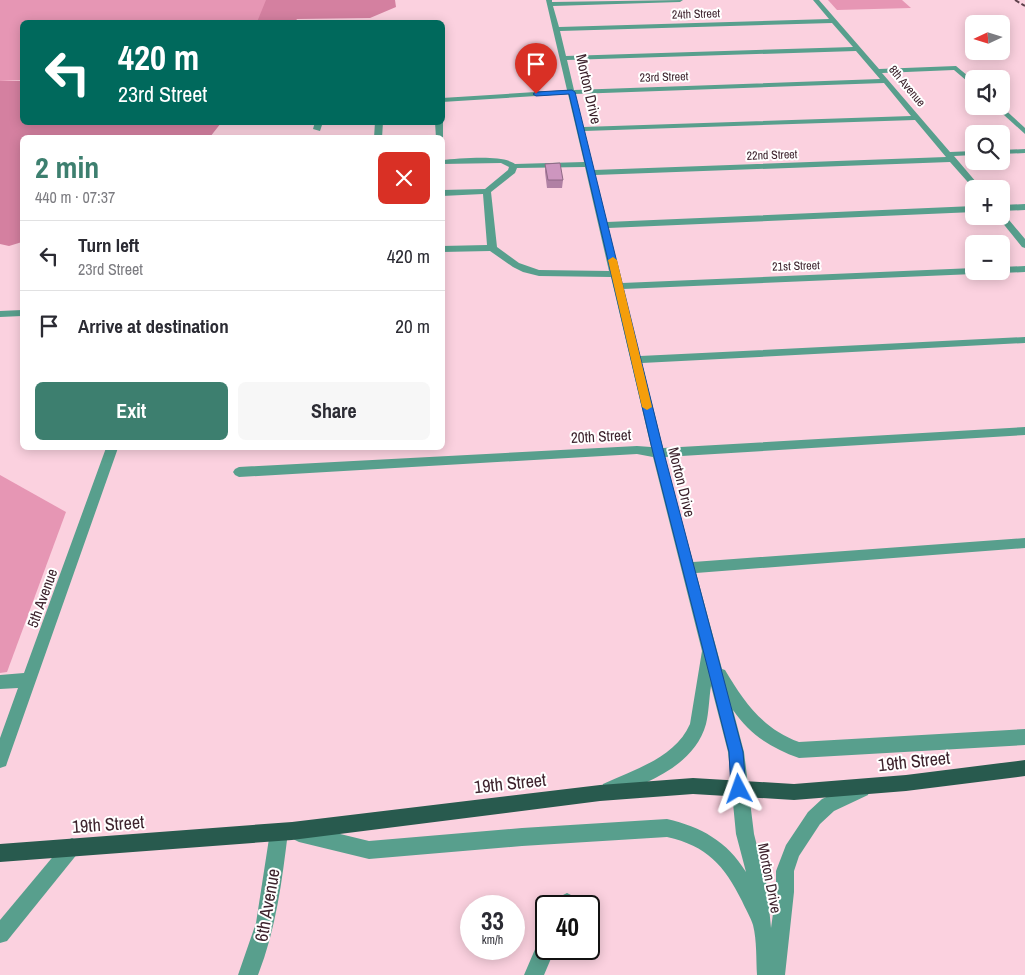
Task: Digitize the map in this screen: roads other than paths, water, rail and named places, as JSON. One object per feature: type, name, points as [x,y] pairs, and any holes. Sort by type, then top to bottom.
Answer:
[{"type":"main road","name":"19th Street","points":[[0,853],[285,832],[469,808],[693,786],[794,792],[869,786],[1025,768]]},
{"type":"street","points":[[550,2],[680,0]]},
{"type":"street","name":"8th Avenue","points":[[816,0],[971,180]]},
{"type":"street","name":"Morton Drive","points":[[550,2],[565,58],[658,453],[736,752],[745,834],[758,886],[767,975]]},
{"type":"street","name":"24th Street","points":[[558,29],[834,20]]},
{"type":"street","points":[[565,58],[859,49]]},
{"type":"street","points":[[878,71],[956,68],[965,76]]},
{"type":"street","name":"23rd Street","points":[[445,100],[572,92],[887,81]]},
{"type":"street","points":[[1007,115],[1025,132]]},
{"type":"street","points":[[582,129],[918,118]]},
{"type":"street","points":[[1010,152],[1025,151]]},
{"type":"street","name":"22nd Street","points":[[445,162],[501,161],[508,162],[513,166],[590,168],[965,154]]},
{"type":"street","points":[[445,193],[486,191],[512,171],[513,166]]},
{"type":"street","points":[[445,249],[492,248],[486,191]]},
{"type":"street","points":[[1010,208],[1025,207]]},
{"type":"street","points":[[604,225],[965,209]]},
{"type":"street","points":[[1008,225],[1025,245]]},
{"type":"street","name":"21st Street","points":[[492,248],[526,270],[617,280],[965,271]]},
{"type":"street","points":[[1010,270],[1025,269]]},
{"type":"street","points":[[0,314],[20,313]]},
{"type":"street","points":[[636,360],[1025,340]]},
{"type":"street","name":"20th Street","points":[[239,472],[637,450],[658,453],[1025,431]]},
{"type":"street","name":"5th Avenue","points":[[0,760],[111,450]]},
{"type":"street","points":[[687,568],[1025,543]]},
{"type":"street","points":[[710,655],[740,709],[760,731],[775,742],[799,750],[1025,737]]},
{"type":"street","points":[[600,794],[669,762],[691,740],[698,724],[710,655]]},
{"type":"street","points":[[0,682],[29,680]]},
{"type":"street","points":[[775,975],[785,871],[792,851],[814,818],[828,805],[869,786]]},
{"type":"street","points":[[285,832],[369,850],[522,837],[667,828],[679,830],[691,834],[707,844],[732,864],[763,927]]},
{"type":"street","name":"6th Avenue","points":[[248,975],[259,950],[285,832]]},
{"type":"street","points":[[0,934],[72,847]]},
{"type":"street","points":[[534,975],[540,960]]},
{"type":"railway","points":[[1015,0],[1025,6]]}]
